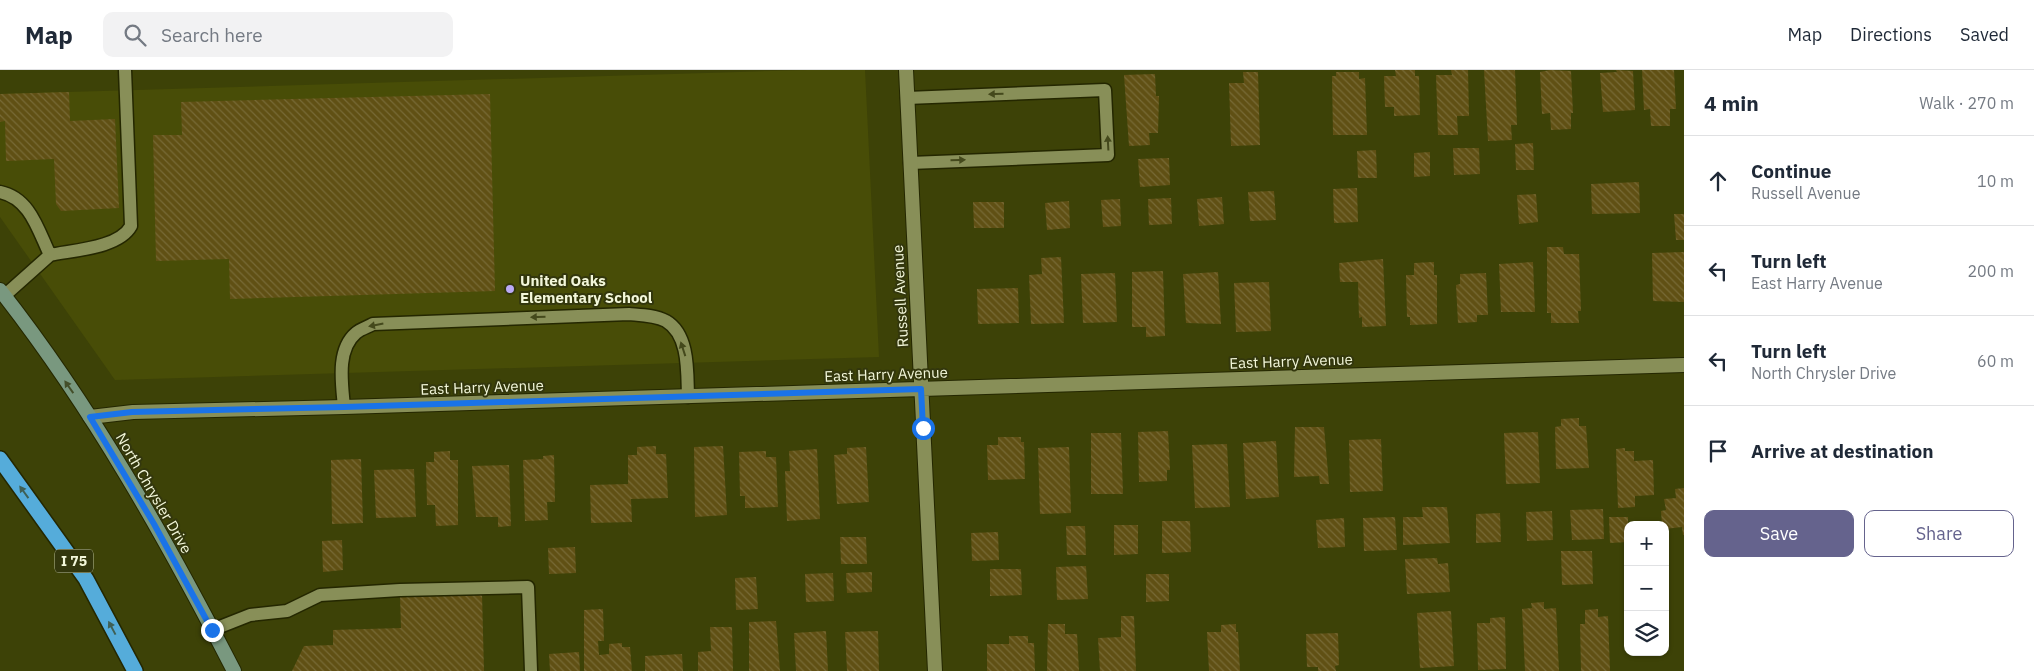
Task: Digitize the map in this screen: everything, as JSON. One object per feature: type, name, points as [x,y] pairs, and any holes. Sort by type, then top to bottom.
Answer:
[{"type":"highway","name":"I 75","points":[[0,459],[86,579],[135,671]]},
{"type":"main road","name":"North Chrysler Drive","points":[[2,293],[90,417],[154,524],[234,671]]},
{"type":"street","name":"Russell Avenue","points":[[906,70],[934,671]]},
{"type":"street","name":"East Harry Avenue","points":[[90,417],[132,412],[688,397],[1684,365]]},
{"type":"lane","points":[[2,293],[50,255],[115,241],[126,235],[131,226],[125,70]]},
{"type":"lane","points":[[907,98],[1105,90],[1108,155],[910,163]]},
{"type":"lane","points":[[0,192],[18,198],[25,206],[50,255]]},
{"type":"lane","points":[[344,407],[342,372],[345,347],[356,332],[373,324],[629,314],[650,316],[668,322],[678,335],[685,353],[688,397]]},
{"type":"lane","points":[[212,630],[250,615],[287,611],[320,595],[400,590],[528,587],[531,671]]},
{"type":"shaded area","name":"United Oaks Elementary School","points":[[807,70],[865,70],[879,357],[115,380],[0,217],[0,94]]},
{"type":"building","points":[[1395,70],[1415,70],[1415,76],[1419,76],[1420,115],[1394,116],[1394,107],[1385,107],[1384,76],[1396,76]]},
{"type":"building","points":[[1451,70],[1468,70],[1469,116],[1457,116],[1458,135],[1438,135],[1436,75],[1452,75]]},
{"type":"building","points":[[1484,70],[1515,70],[1517,125],[1511,125],[1512,140],[1488,141]]},
{"type":"building","points":[[1550,70],[1571,71],[1573,113],[1571,113],[1571,129],[1551,130],[1550,113],[1542,114],[1540,72]]},
{"type":"building","points":[[1616,70],[1633,71],[1635,110],[1603,112],[1600,73],[1617,72]]},
{"type":"building","points":[[1642,70],[1674,70],[1676,109],[1670,109],[1670,126],[1651,126],[1650,109],[1644,110]]},
{"type":"building","points":[[1243,72],[1258,72],[1260,145],[1231,146],[1229,83],[1244,83]]},
{"type":"building","points":[[1336,72],[1359,72],[1359,79],[1365,78],[1367,135],[1333,135],[1332,76],[1336,76]]},
{"type":"building","points":[[1155,74],[1156,96],[1159,96],[1158,133],[1149,133],[1150,145],[1129,146],[1124,75]]},
{"type":"building","points":[[69,92],[70,121],[115,119],[119,208],[61,211],[56,204],[54,159],[6,161],[5,121],[0,122],[0,94]]},
{"type":"building","points":[[490,94],[495,291],[230,299],[229,259],[156,261],[153,135],[182,135],[181,102]]},
{"type":"building","points":[[1533,143],[1534,170],[1516,170],[1515,144]]},
{"type":"building","points":[[1453,148],[1479,148],[1480,174],[1454,175]]},
{"type":"building","points":[[1376,150],[1377,178],[1358,178],[1357,151]]},
{"type":"building","points":[[1430,152],[1430,176],[1414,177],[1414,153]]},
{"type":"building","points":[[1169,158],[1170,185],[1140,187],[1138,159]]},
{"type":"building","points":[[1639,182],[1640,213],[1592,214],[1591,184]]},
{"type":"building","points":[[1357,188],[1358,222],[1334,223],[1333,189]]},
{"type":"building","points":[[1274,191],[1276,220],[1250,221],[1248,192]]},
{"type":"building","points":[[1536,194],[1538,222],[1519,224],[1517,195]]},
{"type":"building","points":[[1222,197],[1224,224],[1199,226],[1197,199]]},
{"type":"building","points":[[1171,198],[1172,224],[1149,225],[1148,199]]},
{"type":"building","points":[[1120,199],[1121,226],[1103,227],[1101,200]]},
{"type":"building","points":[[1069,201],[1070,228],[1047,230],[1045,203]]},
{"type":"building","points":[[973,202],[1004,202],[1004,228],[974,228]]},
{"type":"building","points":[[1674,214],[1684,214],[1684,240],[1676,240]]},
{"type":"building","points":[[1547,247],[1563,247],[1564,254],[1579,254],[1581,311],[1578,311],[1579,323],[1551,323],[1551,313],[1547,313]]},
{"type":"building","points":[[1684,252],[1684,302],[1653,301],[1652,253]]},
{"type":"building","points":[[1061,257],[1064,323],[1031,324],[1029,275],[1042,274],[1041,258]]},
{"type":"building","points":[[1383,259],[1386,326],[1362,327],[1362,317],[1359,318],[1358,282],[1340,282],[1339,263]]},
{"type":"building","points":[[1434,262],[1434,275],[1437,275],[1437,324],[1410,325],[1410,317],[1407,317],[1406,275],[1414,275],[1414,263]]},
{"type":"building","points":[[1533,262],[1535,312],[1501,312],[1499,264]]},
{"type":"building","points":[[1163,271],[1165,336],[1146,337],[1146,327],[1132,327],[1132,272]]},
{"type":"building","points":[[1218,272],[1221,324],[1186,323],[1183,274]]},
{"type":"building","points":[[1115,273],[1117,322],[1083,323],[1081,274]]},
{"type":"building","points":[[1486,273],[1488,315],[1477,315],[1477,322],[1458,323],[1456,285],[1460,284],[1460,274]]},
{"type":"building","points":[[1269,282],[1271,331],[1236,332],[1234,283]]},
{"type":"building","points":[[1018,288],[1019,323],[978,324],[977,289]]},
{"type":"building","points":[[1579,418],[1579,426],[1586,426],[1589,468],[1556,469],[1555,427],[1561,426],[1561,419]]},
{"type":"building","points":[[1295,427],[1324,427],[1329,484],[1320,484],[1319,476],[1294,477]]},
{"type":"building","points":[[1168,431],[1170,470],[1167,470],[1167,481],[1139,482],[1138,432]]},
{"type":"building","points":[[1538,432],[1540,483],[1506,484],[1504,433]]},
{"type":"building","points":[[1091,433],[1121,433],[1123,494],[1091,494]]},
{"type":"building","points":[[998,437],[1021,437],[1021,442],[1024,442],[1025,479],[988,480],[987,445],[998,445]]},
{"type":"building","points":[[1381,439],[1383,491],[1350,492],[1349,440]]},
{"type":"building","points":[[1276,441],[1279,497],[1246,499],[1243,443]]},
{"type":"building","points":[[1227,444],[1230,507],[1195,508],[1192,445]]},
{"type":"building","points":[[656,446],[656,454],[666,454],[668,498],[631,499],[632,522],[591,523],[590,485],[628,484],[628,455],[637,455],[637,447]]},
{"type":"building","points":[[723,446],[727,515],[695,517],[694,447]]},
{"type":"building","points":[[866,447],[869,502],[837,504],[834,455],[847,454],[847,448]]},
{"type":"building","points":[[1069,447],[1071,513],[1040,514],[1038,448]]},
{"type":"building","points":[[1625,448],[1625,451],[1634,451],[1634,461],[1653,460],[1654,495],[1635,496],[1635,507],[1618,508],[1616,449]]},
{"type":"building","points":[[817,449],[820,519],[787,521],[785,471],[790,471],[789,451]]},
{"type":"building","points":[[450,451],[450,460],[458,460],[458,525],[436,526],[435,505],[427,505],[426,462],[434,462],[434,452]]},
{"type":"building","points":[[766,451],[766,457],[776,457],[778,507],[745,508],[745,496],[740,496],[739,452]]},
{"type":"building","points":[[554,455],[555,502],[547,502],[548,520],[525,521],[523,460],[543,459],[543,456]]},
{"type":"building","points":[[361,459],[363,523],[332,524],[331,460]]},
{"type":"building","points":[[509,465],[511,526],[498,527],[498,517],[476,517],[472,466]]},
{"type":"building","points":[[414,469],[416,517],[376,518],[374,470]]},
{"type":"building","points":[[1684,488],[1684,535],[1682,527],[1669,529],[1669,521],[1662,521],[1661,511],[1666,510],[1664,499],[1676,498],[1675,489]]},
{"type":"building","points":[[1422,507],[1447,507],[1450,543],[1403,545],[1403,517],[1423,517]]},
{"type":"building","points":[[1603,509],[1604,539],[1572,540],[1570,510]]},
{"type":"building","points":[[1552,511],[1553,540],[1527,541],[1526,512]]},
{"type":"building","points":[[1500,513],[1501,542],[1476,543],[1476,514]]},
{"type":"building","points":[[1395,517],[1397,550],[1364,551],[1363,518]]},
{"type":"building","points":[[1609,517],[1628,517],[1628,521],[1624,521],[1624,542],[1610,543]]},
{"type":"building","points":[[1344,518],[1345,547],[1318,548],[1316,520]]},
{"type":"building","points":[[1162,521],[1190,521],[1191,552],[1162,553]]},
{"type":"building","points":[[1114,525],[1138,525],[1138,554],[1114,555]]},
{"type":"building","points":[[1066,526],[1085,526],[1086,555],[1067,555]]},
{"type":"building","points":[[998,532],[999,560],[972,561],[971,533]]},
{"type":"building","points":[[840,537],[866,537],[867,564],[841,564]]},
{"type":"building","points":[[342,540],[343,570],[323,572],[322,541]]},
{"type":"building","points":[[575,547],[576,573],[549,574],[548,548]]},
{"type":"building","points":[[1561,551],[1592,551],[1593,584],[1562,585]]},
{"type":"building","points":[[1437,558],[1438,564],[1448,563],[1450,592],[1407,594],[1405,559]]},
{"type":"building","points":[[1086,566],[1088,599],[1057,600],[1056,567]]},
{"type":"building","points":[[990,569],[1021,569],[1022,595],[990,596]]},
{"type":"building","points":[[872,572],[872,592],[847,593],[846,573]]},
{"type":"building","points":[[833,573],[834,601],[806,602],[805,574]]},
{"type":"building","points":[[1146,574],[1169,574],[1169,601],[1146,602]]},
{"type":"building","points":[[756,577],[758,609],[736,610],[735,578]]},
{"type":"building","points":[[482,594],[484,671],[292,671],[304,646],[333,645],[333,630],[401,628],[400,596]]},
{"type":"building","points":[[1544,602],[1544,609],[1556,608],[1559,671],[1525,671],[1522,609],[1532,608],[1531,603]]},
{"type":"building","points":[[603,609],[604,641],[598,641],[599,655],[609,654],[609,644],[622,643],[622,647],[630,647],[632,671],[584,671],[584,610]]},
{"type":"building","points":[[1598,609],[1598,617],[1608,616],[1610,671],[1581,671],[1580,624],[1585,624],[1585,610]]},
{"type":"building","points":[[1451,611],[1454,666],[1420,668],[1417,613]]},
{"type":"building","points":[[1121,616],[1134,616],[1136,671],[1100,671],[1098,638],[1121,637]]},
{"type":"building","points":[[1505,617],[1506,669],[1478,670],[1477,623],[1490,623],[1490,618]]},
{"type":"building","points":[[776,621],[780,671],[749,671],[749,622]]},
{"type":"building","points":[[1048,624],[1065,624],[1065,634],[1077,634],[1079,671],[1047,671]]},
{"type":"building","points":[[1236,624],[1240,671],[1209,671],[1207,632],[1221,632],[1221,625]]},
{"type":"building","points":[[710,627],[732,627],[733,671],[698,671],[698,652],[711,651]]},
{"type":"building","points":[[826,631],[828,671],[796,671],[794,633]]},
{"type":"building","points":[[878,631],[879,671],[847,671],[845,632]]},
{"type":"building","points":[[1338,633],[1339,665],[1335,666],[1336,671],[1318,671],[1318,667],[1307,667],[1306,634]]},
{"type":"building","points":[[1009,636],[1028,636],[1028,643],[1034,643],[1035,671],[987,671],[987,644],[1009,644]]},
{"type":"building","points":[[579,652],[580,671],[550,671],[549,654]]},
{"type":"building","points":[[682,654],[683,671],[645,671],[645,656]]},
{"type":"place","name":"United Oaks Elementary School","points":[[510,289]]},
{"type":"route","points":[[212,630],[154,524],[90,417],[132,412],[921,389],[923,428]]}]
